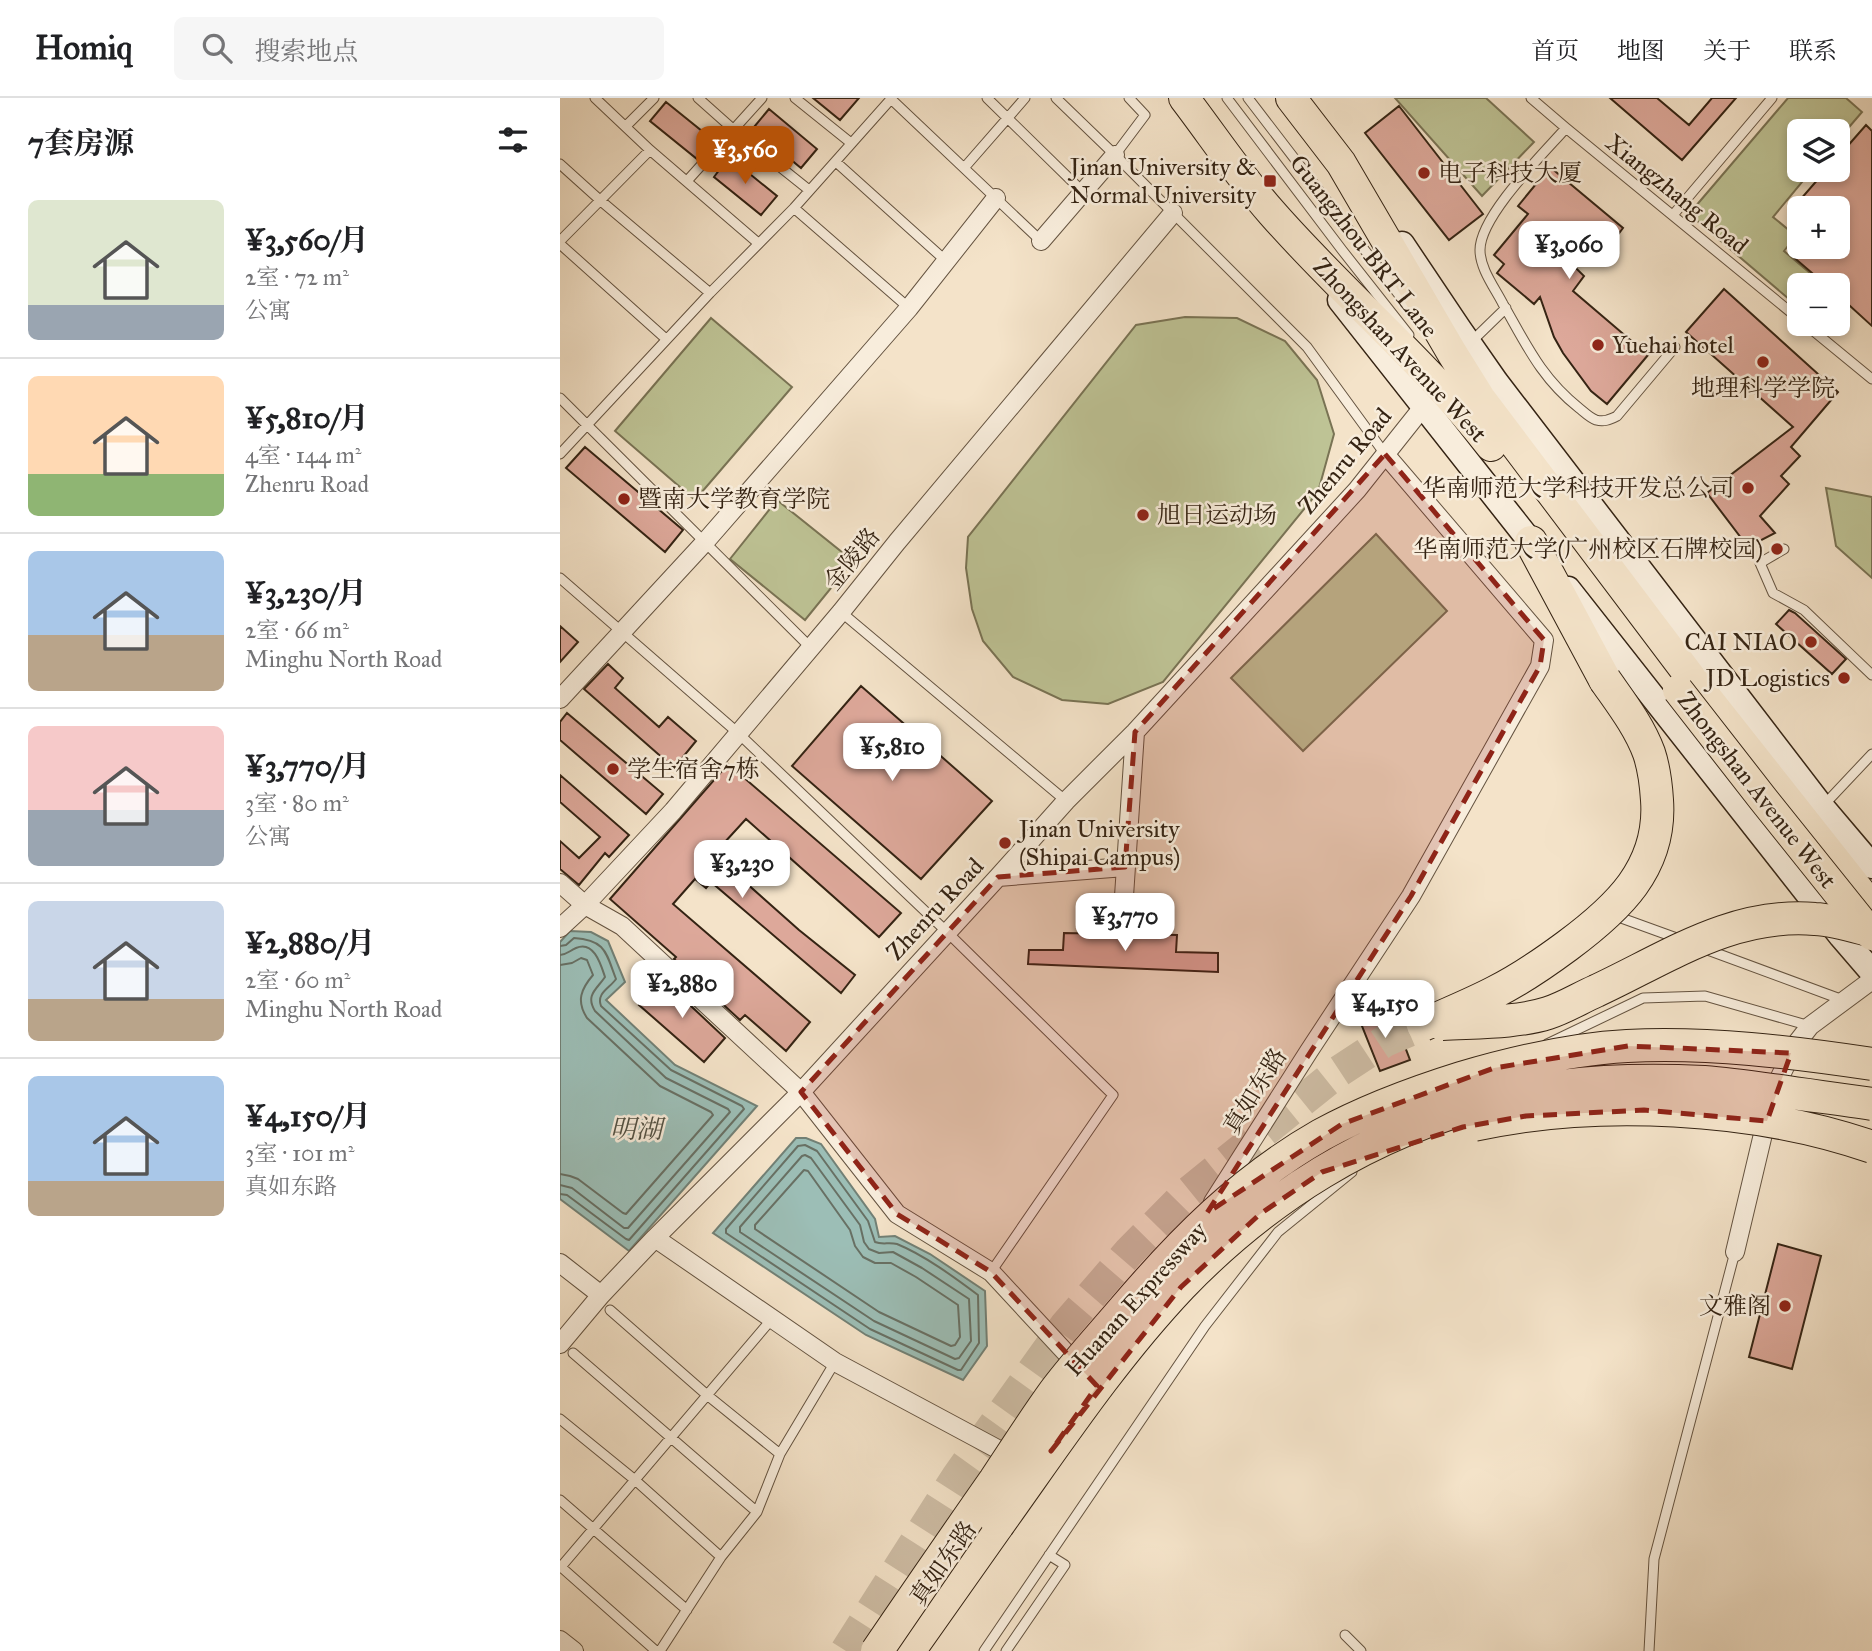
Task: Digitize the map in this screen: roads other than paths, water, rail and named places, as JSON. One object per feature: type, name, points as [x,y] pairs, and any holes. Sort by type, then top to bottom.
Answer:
[{"type":"highway","name":"Zhongshan Avenue West","points":[[1184,98],[1270,211],[1372,317],[1420,363],[1475,408],[1685,685],[1763,799],[1872,935]]},
{"type":"highway","name":"Zhongshan Avenue West","points":[[1291,98],[1341,163],[1452,353],[1475,408]]},
{"type":"highway","points":[[1531,542],[1605,680],[1642,737],[1654,772],[1658,807],[1656,824],[1649,855],[1642,871],[1611,911],[1552,957],[1495,992],[1423,1026],[1523,1018],[1548,1013],[1696,942],[1755,922],[1816,919],[1872,935]]},
{"type":"highway","name":"Zhongshan Avenue West","points":[[1685,685],[1872,906]]},
{"type":"highway","name":"Huanan Expressway","points":[[877,1651],[1055,1390],[1157,1269],[1213,1214],[1258,1178],[1320,1136],[1386,1105],[1452,1081],[1534,1059],[1581,1051],[1628,1046],[1719,1047],[1787,1052],[1872,1065]]},
{"type":"highway","name":"Huanan Expressway","points":[[910,1651],[1105,1376],[1158,1312],[1226,1242],[1260,1214],[1343,1159],[1428,1120],[1495,1100],[1561,1086],[1628,1082],[1706,1083],[1872,1104]]},
{"type":"highway","points":[[1322,1172],[1463,1127],[1516,1118],[1587,1111],[1670,1111],[1739,1117],[1827,1132],[1872,1147]]},
{"type":"main road","points":[[1341,163],[1401,242],[1469,344],[1822,807],[1872,866]]},
{"type":"main road","points":[[1270,211],[1872,972]]},
{"type":"main road","points":[[1841,936],[1865,942],[1872,935]]},
{"type":"street","points":[[1041,241],[1115,155]]},
{"type":"street","points":[[560,699],[705,542],[909,308],[996,198]]},
{"type":"street","name":"金陵路","points":[[560,928],[673,811],[1173,213]]},
{"type":"street","name":"Zhenru Road","points":[[566,1349],[606,1303],[655,1238],[801,1092],[1066,801],[1135,732],[1357,491],[1423,407]]},
{"type":"street","name":"真如东路","points":[[910,1651],[1097,1385],[1411,896],[1540,666],[1544,640],[1385,454]]},
{"type":"street","points":[[1122,926],[1135,732]]},
{"type":"street","points":[[998,877],[1125,867]]},
{"type":"street","points":[[560,883],[585,905],[622,926],[801,1092],[897,1214],[991,1272],[1097,1385]]},
{"type":"street","points":[[1735,1252],[1779,1079],[1796,1044],[1810,1026],[1872,980]]},
{"type":"street","points":[[655,1238],[835,1362],[1037,1471]]},
{"type":"street","points":[[560,1263],[606,1303]]},
{"type":"street","points":[[560,1640],[574,1651]]},
{"type":"lane","points":[[595,98],[650,150],[758,243]]},
{"type":"lane","points":[[626,126],[654,98]]},
{"type":"lane","points":[[698,98],[809,190]]},
{"type":"lane","points":[[687,181],[762,98]]},
{"type":"lane","points":[[795,98],[851,144]]},
{"type":"lane","points":[[560,454],[836,162],[891,98],[1041,241]]},
{"type":"lane","points":[[987,98],[1083,192]]},
{"type":"lane","points":[[964,168],[1026,98]]},
{"type":"lane","points":[[1056,98],[1307,347],[1385,454]]},
{"type":"lane","points":[[1115,155],[1145,115],[1129,98]]},
{"type":"lane","name":"Guangzhou BRT Lane","points":[[1227,98],[1418,347]]},
{"type":"lane","name":"Guangzhou BRT Lane","points":[[1248,98],[1421,324]]},
{"type":"lane","name":"Xiangzhang Road","points":[[1531,98],[1787,309]]},
{"type":"lane","points":[[1673,215],[1772,98]]},
{"type":"lane","points":[[1566,128],[1508,193],[1486,225],[1480,250],[1486,272],[1526,347],[1544,373],[1569,400],[1593,419],[1605,422],[1617,416],[1675,346]]},
{"type":"lane","points":[[650,150],[560,242],[666,339]]},
{"type":"lane","points":[[836,162],[946,261]]},
{"type":"lane","points":[[560,164],[710,293]]},
{"type":"lane","points":[[793,208],[909,308]]},
{"type":"lane","points":[[1469,344],[1506,308]]},
{"type":"lane","name":"Guangzhou BRT Lane","points":[[1430,335],[1475,408]]},
{"type":"lane","points":[[1820,336],[1872,379]]},
{"type":"lane","name":"Guangzhou BRT Lane","points":[[1426,357],[1475,408]]},
{"type":"lane","points":[[560,398],[811,648]]},
{"type":"lane","points":[[1784,548],[1760,563],[1773,593],[1804,610],[1872,675]]},
{"type":"lane","points":[[560,578],[738,733],[1113,1095],[991,1272]]},
{"type":"lane","points":[[841,612],[1066,801]]},
{"type":"lane","points":[[1822,807],[1872,754]]},
{"type":"lane","points":[[1600,910],[1844,1001]]},
{"type":"lane","points":[[1461,1090],[1572,1031],[1643,998],[1705,996],[1810,1026]]},
{"type":"lane","points":[[1779,1079],[1810,1104]]},
{"type":"lane","points":[[1373,1155],[1426,1111]]},
{"type":"lane","points":[[1841,1129],[1872,1154]]},
{"type":"lane","points":[[984,1651],[1205,1326],[1278,1233],[1362,1163]]},
{"type":"lane","points":[[1649,1651],[1654,1559],[1735,1252]]},
{"type":"lane","points":[[606,1303],[707,1395],[780,1454]]},
{"type":"lane","points":[[771,1320],[560,1567],[658,1651],[721,1557],[757,1512],[780,1454],[835,1362]]},
{"type":"lane","points":[[566,1349],[757,1512]]},
{"type":"lane","points":[[560,1419],[635,1480],[721,1557]]},
{"type":"lane","points":[[560,1500],[687,1610]]},
{"type":"lane","points":[[1006,1651],[1065,1565],[1049,1555]]},
{"type":"lane","points":[[1345,1635],[1361,1651]]},
{"type":"water","name":"明湖","points":[[570,931],[591,932],[608,941],[625,982],[606,1000],[675,1065],[757,1106],[629,1251],[560,1199],[560,942]]},
{"type":"water","points":[[796,1138],[806,1138],[821,1144],[875,1219],[879,1237],[895,1236],[930,1254],[985,1291],[987,1346],[963,1380],[866,1335],[713,1233]]},
{"type":"tunnel","points":[[846,1651],[957,1477],[1065,1326],[1129,1252],[1185,1195],[1338,1072],[1385,1041],[1423,1025]]},
{"type":"place","name":"电子科技大厦","points":[[1424,173]]},
{"type":"place","name":"Jinan University & Normal University","points":[[1270,181]]},
{"type":"place","name":"Yuehai hotel","points":[[1598,345]]},
{"type":"place","name":"地理科学学院","points":[[1763,362]]},
{"type":"place","name":"华南师范大学科技开发总公司","points":[[1748,488]]},
{"type":"place","name":"暨南大学教育学院","points":[[624,499]]},
{"type":"place","name":"旭日运动场","points":[[1143,515]]},
{"type":"place","name":"华南师范大学(广州校区石牌校园)","points":[[1777,549]]},
{"type":"place","name":"CAI NIAO","points":[[1811,642]]},
{"type":"place","name":"JD Logistics","points":[[1844,678]]},
{"type":"place","name":"学生宿舍7栋","points":[[613,769]]},
{"type":"place","name":"Jinan University (Shipai Campus)","points":[[1005,843]]},
{"type":"place","name":"文雅阁","points":[[1785,1306]]}]
